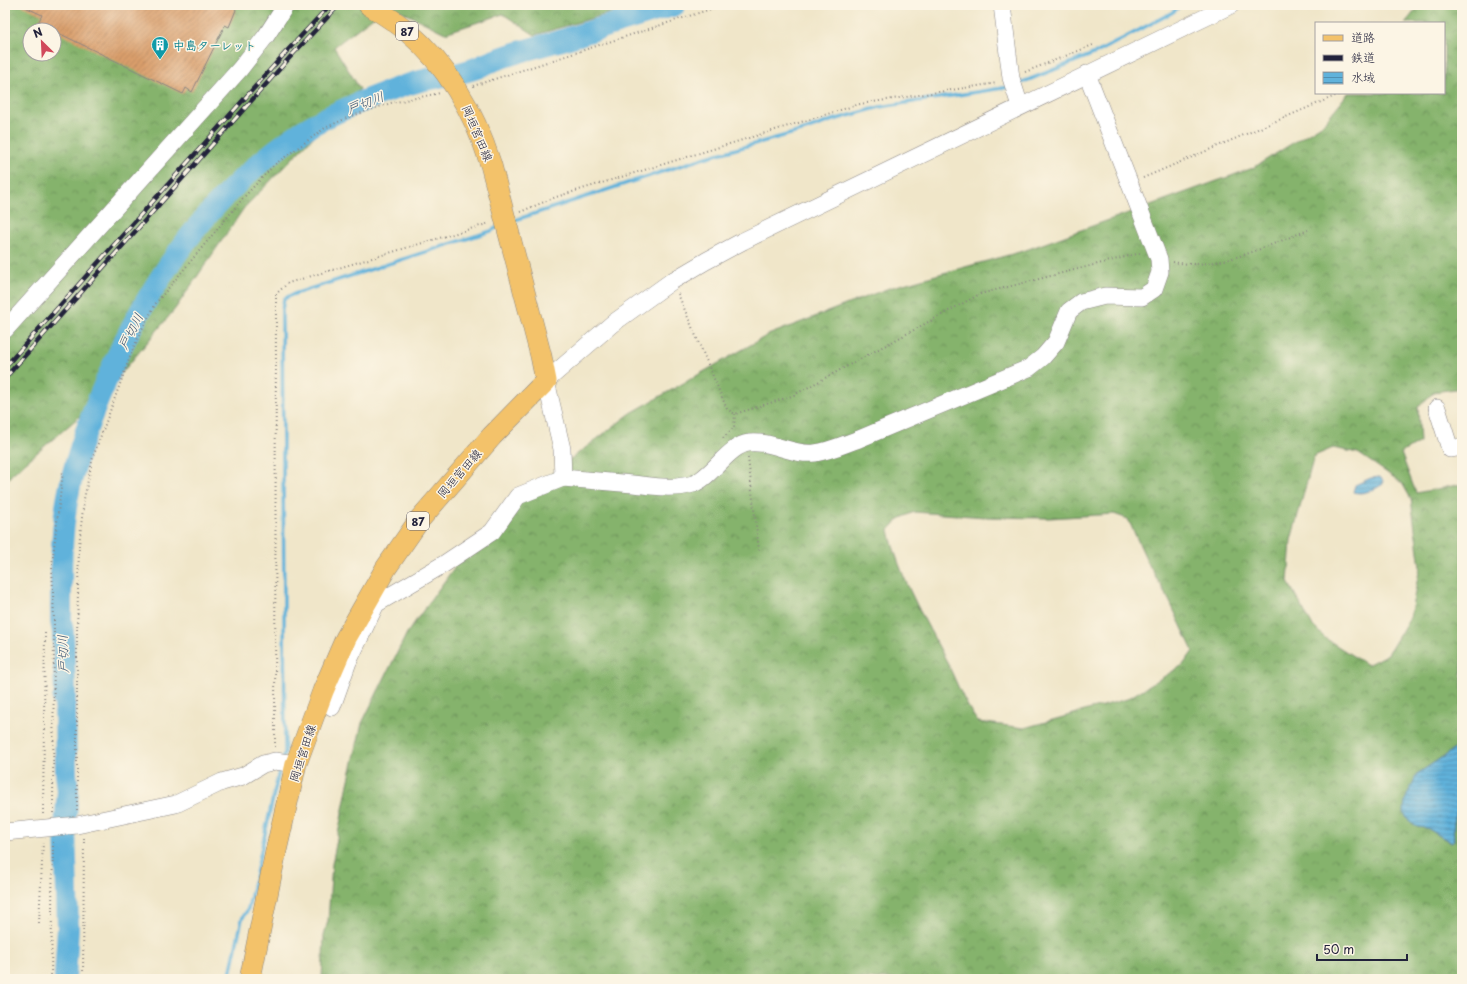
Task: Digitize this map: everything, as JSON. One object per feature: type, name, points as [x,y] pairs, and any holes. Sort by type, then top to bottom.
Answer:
[{"type":"main road","name":"岡垣宮田線","points":[[250,979],[276,850],[296,764],[323,691],[346,638],[386,568],[420,519],[455,477],[546,381],[541,356],[484,143],[457,89],[438,65],[406,31],[369,5]]},
{"type":"street","points":[[5,330],[240,69],[266,36],[286,5]]},
{"type":"street","points":[[1002,5],[1011,78],[1020,106]]},
{"type":"street","points":[[563,478],[562,449],[546,381],[612,324],[672,281],[743,241],[1087,74],[1221,7]]},
{"type":"street","points":[[332,707],[348,662],[376,604],[444,564],[492,532],[518,496],[563,478],[671,488],[693,484],[704,478],[728,455],[747,443],[756,443],[814,453],[859,439],[1029,368],[1043,357],[1056,342],[1069,311],[1081,302],[1104,296],[1142,297],[1154,289],[1160,272],[1156,252],[1087,74]]},
{"type":"street","points":[[1437,408],[1450,449],[1462,447]]},
{"type":"street","points":[[5,832],[81,825],[176,804],[222,782],[243,776],[263,764],[275,761],[296,764]]},
{"type":"path","points":[[83,979],[77,635],[79,546],[84,499],[93,457],[133,349],[142,328],[156,303],[244,197],[274,165],[325,128],[349,117],[391,103],[457,89],[723,5]]},
{"type":"path","points":[[275,761],[276,294],[288,283],[505,219],[556,197],[860,104],[1003,82],[1093,45]]},
{"type":"path","points":[[1129,184],[1340,94]]},
{"type":"path","points":[[672,281],[727,409],[735,414],[792,396],[980,294],[1137,254],[1156,252],[1185,264],[1222,261],[1257,250],[1308,230]]},
{"type":"path","points":[[747,443],[759,550]]},
{"type":"path","points":[[40,924],[48,828],[54,620],[52,565],[63,471]]},
{"type":"path","points":[[45,632],[52,979]]},
{"type":"green space","points":[[5,5],[389,5],[334,47],[360,89],[244,208],[175,309],[100,399],[12,474],[5,483]]},
{"type":"green space","points":[[389,5],[637,5],[535,35],[503,14],[445,33]]},
{"type":"green space","points":[[1420,5],[1462,5],[1462,388],[1434,392],[1418,407],[1420,442],[1401,453],[1416,493],[1462,484],[1462,739],[1453,750],[1417,774],[1418,827],[1427,828],[1451,843],[1454,840],[1455,817],[1462,805],[1462,979],[322,979],[324,935],[328,921],[332,864],[362,723],[407,633],[469,547],[538,484],[631,413],[768,335],[889,288],[1023,251],[1253,168],[1323,124],[1347,94],[1445,94],[1445,22],[1406,22]],"holes":[[[1333,448],[1358,453],[1402,483],[1411,499],[1420,567],[1410,617],[1388,654],[1367,665],[1325,638],[1312,625],[1288,582],[1291,540],[1314,456]],[[914,512],[986,517],[1049,518],[1114,514],[1128,519],[1149,565],[1169,600],[1193,651],[1183,665],[1127,699],[1024,728],[978,722],[965,700],[906,581],[899,565],[889,530],[899,519]]]},
{"type":"water","points":[[1380,477],[1383,484],[1376,488],[1365,492],[1353,492],[1355,485],[1371,478]]},
{"type":"water","points":[[1462,739],[1462,805],[1455,817],[1454,840],[1452,843],[1427,828],[1418,827],[1407,819],[1404,812],[1405,800],[1417,774],[1453,750]]},
{"type":"building","name":"中島ターレット","points":[[21,5],[234,5],[236,10],[229,27],[225,25],[192,92],[186,88],[183,94],[62,35],[62,22],[38,22],[42,15]]},
{"type":"waterway","name":"戸切川","points":[[65,979],[68,927],[65,828],[68,790],[66,774],[65,700],[63,699],[65,697],[61,592],[62,546],[67,501],[83,440],[106,381],[142,308],[163,274],[186,241],[212,210],[240,181],[271,154],[316,123],[360,102],[407,85],[474,69],[509,55],[675,5]]},
{"type":"waterway","points":[[1018,84],[1096,53],[1173,12],[1181,5]]},
{"type":"waterway","points":[[512,221],[707,157],[805,130],[830,121],[880,107],[1009,87]]},
{"type":"waterway","points":[[283,757],[285,753],[282,310],[284,299],[291,295],[491,231],[501,225]]},
{"type":"waterway","points":[[229,979],[242,919],[248,909],[280,767]]},
{"type":"railway","points":[[5,367],[287,51],[330,5]]},
{"type":"railway","points":[[5,378],[292,55],[339,5]]},
{"type":"place","name":"中島ターレット","points":[[160,60]]}]
